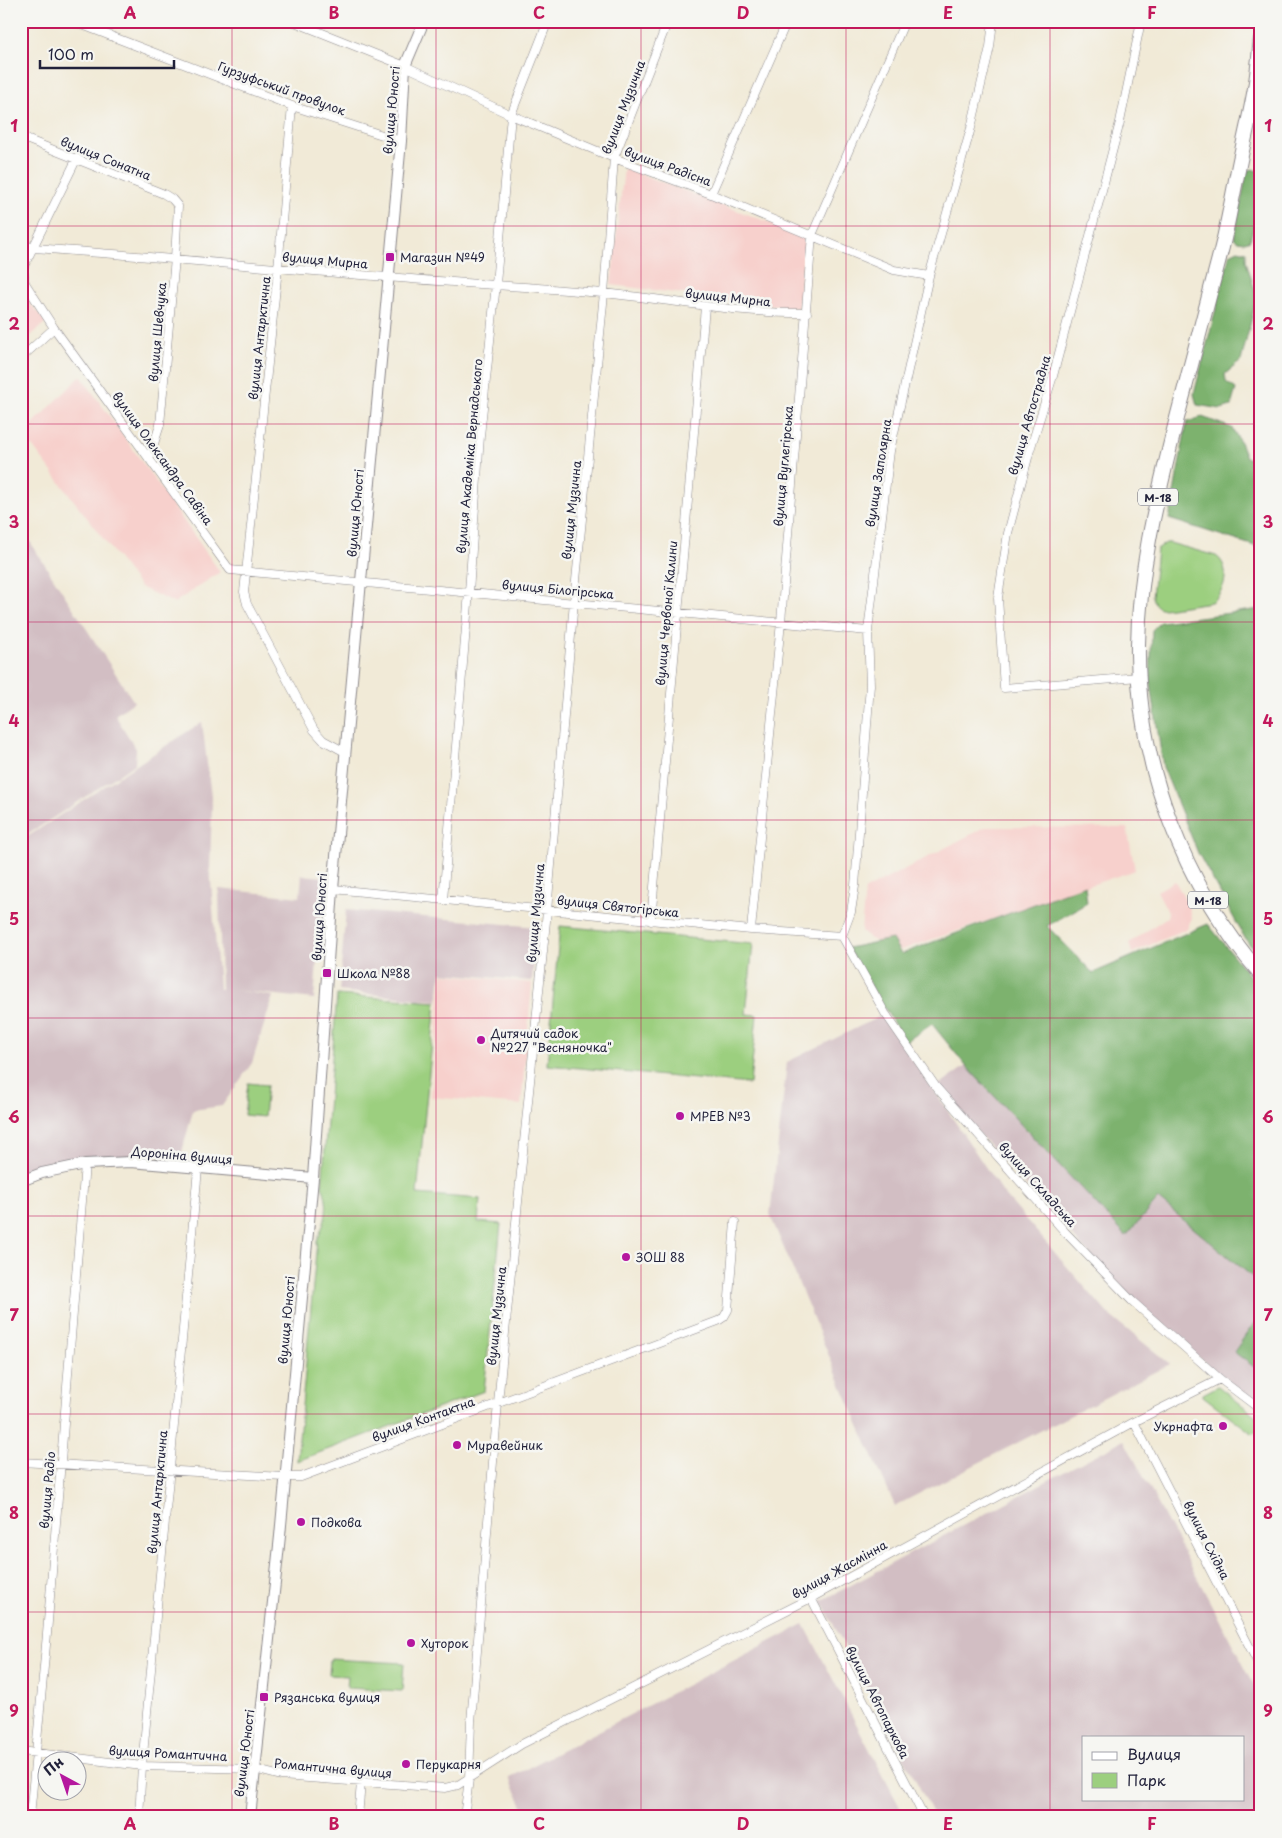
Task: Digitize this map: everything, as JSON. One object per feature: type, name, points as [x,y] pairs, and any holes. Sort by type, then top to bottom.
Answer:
[{"type":"highway","name":"М-18","points":[[1261,39],[1255,86],[1222,245],[1201,320],[1150,530],[1139,618],[1139,677],[1143,717],[1158,786],[1169,818],[1189,864],[1212,908],[1232,938],[1261,974]]},
{"type":"street","name":"Гурзуфський провулок","points":[[72,21],[292,106],[401,142]]},
{"type":"street","name":"вулиця Радісна","points":[[292,21],[405,66],[614,158],[711,194],[894,270],[929,276]]},
{"type":"street","name":"вулиця Юності","points":[[250,1817],[254,1769],[266,1678],[313,1178],[333,889],[401,142],[405,66],[424,21]]},
{"type":"street","name":"вулиця Академіка Вернадського","points":[[443,900],[480,436],[511,114],[548,21]]},
{"type":"street","name":"вулиця Музична","points":[[464,1817],[469,1779],[471,1722],[498,1403],[547,910],[574,601],[604,293],[614,158],[668,21]]},
{"type":"street","points":[[711,194],[787,21]]},
{"type":"street","name":"вулиця Вуглегірська","points":[[751,930],[781,622],[812,235],[905,21]]},
{"type":"street","name":"вулиця Заполярна","points":[[842,936],[850,912],[855,886],[870,685],[868,631],[890,451],[929,276],[971,128],[990,47],[993,21]]},
{"type":"street","name":"вулиця Автострадна","points":[[1139,677],[1004,688],[998,598],[1008,533],[1030,450],[1053,376],[1120,122],[1141,21]]},
{"type":"street","name":"вулиця Антарктична","points":[[246,572],[278,268],[292,106]]},
{"type":"street","name":"вулиця Сонатна","points":[[21,138],[77,158],[164,194],[178,206]]},
{"type":"street","name":"вулиця Олександра Савіна","points":[[77,158],[22,268],[25,283],[54,328],[230,570],[246,572]]},
{"type":"street","name":"вулиця Шевчука","points":[[149,459],[160,425],[178,206]]},
{"type":"street","name":"вулиця Мирна","points":[[21,243],[33,248],[604,293],[706,307],[807,313]]},
{"type":"street","name":"вулиця Червоної Калини","points":[[651,920],[677,611],[706,307]]},
{"type":"street","points":[[21,358],[54,328]]},
{"type":"street","points":[[246,572],[244,592],[247,604],[314,730],[323,740],[345,752]]},
{"type":"street","name":"вулиця Білогірська","points":[[246,572],[574,601],[868,631]]},
{"type":"street","name":"вулиця Святогірська","points":[[333,889],[751,930],[842,936]]},
{"type":"street","name":"вулиця Складська","points":[[842,936],[885,1013],[936,1087],[1065,1232],[1132,1301],[1220,1379],[1261,1410]]},
{"type":"street","name":"Дороніна вулиця","points":[[21,1180],[42,1173],[85,1164],[131,1162],[313,1178]]},
{"type":"street","name":"вулиця Радіо","points":[[30,1817],[85,1164]]},
{"type":"street","name":"вулиця Антарктична","points":[[139,1817],[142,1766],[198,1169]]},
{"type":"street","name":"вулиця Контактна","points":[[21,1462],[301,1477],[718,1321],[724,1317],[728,1310],[735,1222]]},
{"type":"street","name":"вулиця Жасмінна","points":[[469,1779],[522,1744],[812,1598],[1134,1422],[1220,1379]]},
{"type":"street","name":"вулиця Східна","points":[[1134,1422],[1261,1669]]},
{"type":"street","name":"вулиця Автопаркова","points":[[812,1598],[924,1817]]},
{"type":"street","name":"вулиця Романтична","points":[[21,1751],[142,1766],[254,1769]]},
{"type":"street","name":"Романтична вулиця","points":[[254,1769],[281,1776],[445,1788],[458,1786],[469,1779]]},
{"type":"street","points":[[358,1817],[361,1783]]},
{"type":"shaded area","points":[[624,168],[805,236],[798,308],[611,285]]},
{"type":"shaded area","points":[[21,293],[46,322],[21,345]]},
{"type":"shaded area","points":[[81,376],[220,572],[174,603],[140,587],[23,434]]},
{"type":"shaded area","points":[[1261,377],[1261,444],[1249,443]]},
{"type":"shaded area","points":[[21,528],[134,702],[115,715],[136,749],[135,764],[21,839]]},
{"type":"shaded area","points":[[202,722],[212,804],[210,868],[219,989],[221,989],[219,889],[300,897],[302,875],[324,877],[314,999],[232,990],[273,996],[252,1063],[222,1106],[193,1110],[182,1152],[85,1160],[21,1176],[21,841]]},
{"type":"shaded area","points":[[985,827],[1127,828],[1135,870],[901,950],[870,939],[861,931],[865,890]]},
{"type":"shaded area","points":[[1175,881],[1188,905],[1191,917],[1188,928],[1132,953],[1129,943],[1167,917],[1168,913],[1157,891]]},
{"type":"shaded area","points":[[346,910],[537,927],[532,981],[441,973],[438,1001],[339,991]]},
{"type":"shaded area","name":"Дитячий садок №227 \"Весняночка\"","points":[[442,974],[532,983],[521,1105],[431,1097]]},
{"type":"shaded area","points":[[883,1015],[1003,1193],[1109,1315],[1170,1364],[895,1506],[845,1394],[770,1215],[787,1062]]},
{"type":"shaded area","points":[[966,1066],[1126,1236],[1158,1199],[1261,1283],[1258,1317],[1234,1351],[1261,1372],[1261,1410],[1132,1301],[936,1087]]},
{"type":"shaded area","points":[[1124,1440],[1261,1698],[1261,1817],[935,1817],[821,1601]]},
{"type":"shaded area","points":[[804,1624],[905,1817],[529,1817],[509,1778]]},
{"type":"green space","points":[[1252,169],[1261,172],[1261,200],[1250,240],[1245,242],[1238,241],[1234,238],[1246,176],[1248,171]]},
{"type":"green space","points":[[1238,250],[1246,252],[1246,261],[1257,297],[1241,361],[1225,374],[1226,382],[1236,389],[1231,406],[1221,409],[1197,405],[1194,394],[1230,254]]},
{"type":"green space","points":[[1202,417],[1232,428],[1246,457],[1257,462],[1261,467],[1261,548],[1169,519],[1187,422]]},
{"type":"green space","points":[[1166,543],[1216,556],[1221,561],[1224,567],[1225,580],[1216,598],[1211,602],[1164,609],[1155,604],[1152,597],[1157,549]]},
{"type":"green space","points":[[1261,609],[1261,959],[1246,940],[1198,853],[1163,767],[1150,677],[1152,630],[1160,622]]},
{"type":"green space","points":[[1085,885],[1087,903],[1047,926],[1093,973],[1208,924],[1261,990],[1261,1372],[1234,1352],[1258,1317],[1260,1283],[1158,1199],[1126,1236],[966,1066],[932,1024],[905,1042],[848,948],[892,939],[901,954]]},
{"type":"green space","points":[[560,926],[753,944],[746,1014],[757,1015],[750,1084],[547,1065]]},
{"type":"green space","points":[[337,995],[436,1002],[417,1194],[480,1199],[478,1222],[501,1224],[484,1391],[297,1461],[317,1241],[326,1214],[325,1194],[322,1186]]},
{"type":"green space","points":[[248,1083],[267,1085],[264,1117],[244,1115]]},
{"type":"green space","points":[[1218,1386],[1261,1420],[1261,1427],[1253,1434],[1203,1396],[1203,1394]]},
{"type":"green space","points":[[330,1659],[404,1663],[402,1691],[347,1688],[348,1676],[329,1675]]},
{"type":"place","name":"Магазин №49","points":[[390,257]]},
{"type":"place","name":"Школа №88","points":[[327,973]]},
{"type":"place","name":"Дитячий садок №227 \"Весняночка\"","points":[[481,1040]]},
{"type":"place","name":"МРЕВ №3","points":[[680,1116]]},
{"type":"place","name":"ЗОШ 88","points":[[626,1257]]},
{"type":"place","name":"Укрнафта","points":[[1223,1426]]},
{"type":"place","name":"Муравейник","points":[[457,1445]]},
{"type":"place","name":"Подкова","points":[[301,1522]]},
{"type":"place","name":"Хуторок","points":[[411,1643]]},
{"type":"place","name":"Рязанська вулиця","points":[[264,1697]]},
{"type":"place","name":"Перукарня","points":[[406,1764]]}]
